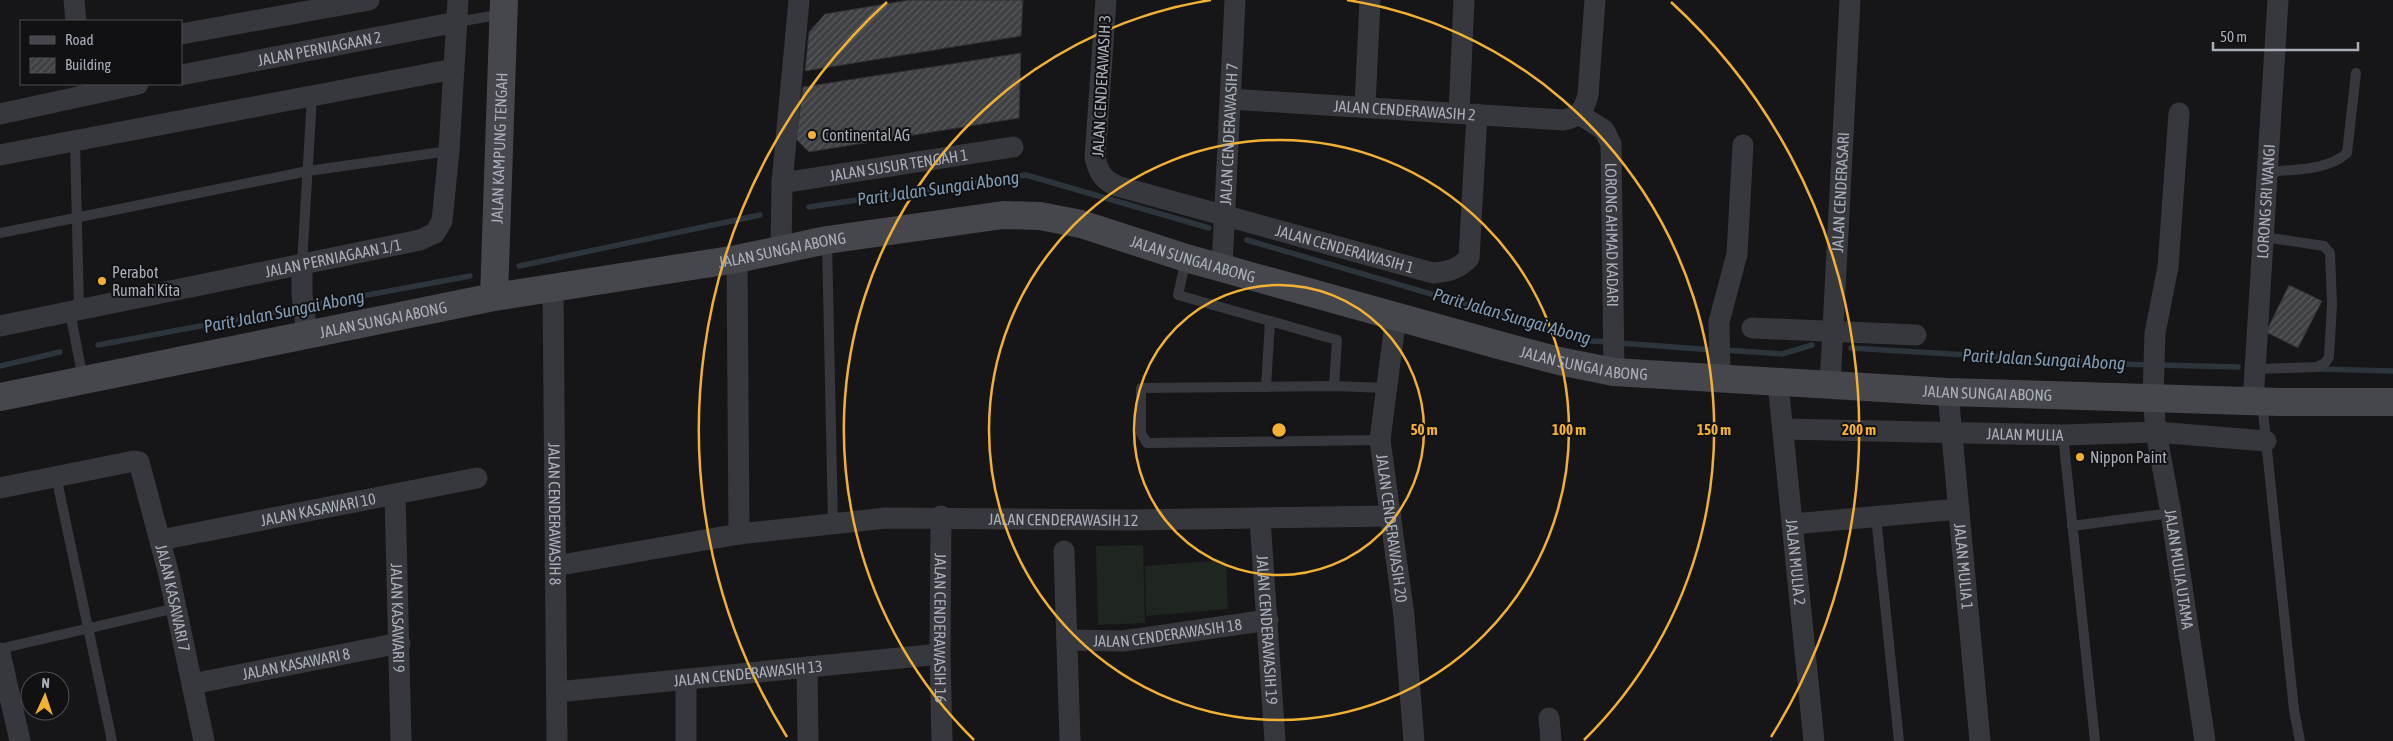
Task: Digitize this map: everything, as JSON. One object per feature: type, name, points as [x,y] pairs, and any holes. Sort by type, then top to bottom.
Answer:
[{"type":"street","points":[[74,0],[76,20]]},
{"type":"street","points":[[182,34],[316,5],[369,0]]},
{"type":"street","name":"JALAN PERNIAGAAN 1/1","points":[[0,326],[420,240],[435,233],[442,221],[449,151],[458,0]]},
{"type":"street","points":[[780,251],[782,183],[799,0]]},
{"type":"street","name":"JALAN CENDERAWASIH 3","points":[[1106,0],[1095,158],[1099,172],[1106,181],[1117,186],[1225,214]]},
{"type":"street","name":"JALAN CENDERAWASIH 7","points":[[1222,268],[1235,0]]},
{"type":"street","points":[[1365,106],[1370,0]]},
{"type":"street","points":[[1464,0],[1468,113]]},
{"type":"street","points":[[1579,114],[1588,95],[1594,0]]},
{"type":"street","name":"JALAN CENDERASARI","points":[[1830,386],[1850,0]]},
{"type":"street","name":"LORONG SRI WANGI","points":[[2258,402],[2255,369],[2278,0]]},
{"type":"street","name":"JALAN KAMPUNG TENGAH","points":[[494,297],[504,7]]},
{"type":"street","name":"JALAN PERNIAGAAN 2","points":[[182,75],[457,22]]},
{"type":"street","points":[[0,154],[454,70]]},
{"type":"street","points":[[0,114],[82,89],[127,85]]},
{"type":"street","name":"JALAN CENDERAWASIH 2","points":[[1230,98],[1564,120],[1579,114]]},
{"type":"street","name":"JALAN CENDERAWASIH 1","points":[[1225,214],[1433,273],[1448,272],[1462,266],[1469,258],[1468,113]]},
{"type":"street","name":"JALAN MULIA UTAMA","points":[[2179,113],[2168,267],[2155,333],[2153,376],[2156,432],[2171,514],[2205,741]]},
{"type":"street","name":"LORONG AHMAD KADARI","points":[[1579,114],[1604,130],[1611,144],[1612,335],[1614,372]]},
{"type":"street","points":[[1720,378],[1719,343],[1722,309],[1737,254],[1743,145]]},
{"type":"street","name":"JALAN SUSUR TENGAH 1","points":[[782,183],[1013,147]]},
{"type":"street","name":"JALAN SUNGAI ABONG","points":[[0,398],[83,379],[304,313],[494,297],[737,259],[827,240],[1003,215],[1040,216],[1081,224],[1222,268],[1559,361],[1614,372],[1948,392],[2153,376],[2258,402],[2393,402]]},
{"type":"street","points":[[737,259],[739,534]]},
{"type":"street","points":[[302,264],[304,313]]},
{"type":"street","name":"JALAN CENDERAWASIH 8","points":[[552,288],[557,741]]},
{"type":"street","name":"JALAN CENDERAWASIH 20","points":[[1396,316],[1380,440],[1404,616],[1414,741]]},
{"type":"street","points":[[1752,328],[1916,335]]},
{"type":"street","name":"JALAN MULIA 2","points":[[1778,383],[1814,741]]},
{"type":"street","name":"JALAN MULIA 1","points":[[1948,392],[1980,741]]},
{"type":"street","name":"JALAN MULIA","points":[[1784,429],[2063,435],[2156,432],[2266,441]]},
{"type":"street","name":"JALAN KASAWARI 7","points":[[56,476],[134,461],[139,462],[142,467],[176,608],[204,741]]},
{"type":"street","points":[[0,488],[56,476]]},
{"type":"street","name":"JALAN KASAWARI 10","points":[[160,540],[477,478]]},
{"type":"street","name":"JALAN KASAWARI 9","points":[[396,494],[401,741]]},
{"type":"street","points":[[1793,524],[1959,510]]},
{"type":"street","name":"JALAN CENDERAWASIH 12","points":[[555,566],[739,534],[886,518],[941,516],[976,519],[1260,519],[1391,516]]},
{"type":"street","name":"JALAN CENDERAWASIH 16","points":[[941,516],[940,654],[942,741]]},
{"type":"street","name":"JALAN CENDERAWASIH 19","points":[[1260,519],[1268,620],[1274,741]]},
{"type":"street","points":[[1064,550],[1070,741]]},
{"type":"street","name":"JALAN CENDERAWASIH 18","points":[[1068,640],[1123,641],[1268,620]]},
{"type":"street","name":"JALAN KASAWARI 8","points":[[192,684],[400,643]]},
{"type":"street","points":[[0,653],[20,741]]},
{"type":"street","name":"JALAN CENDERAWASIH 13","points":[[557,692],[940,654]]},
{"type":"street","points":[[806,667],[808,741]]},
{"type":"street","points":[[686,679],[686,741]]},
{"type":"street","points":[[1549,718],[1551,741]]},
{"type":"lane","points":[[457,22],[504,7]]},
{"type":"lane","points":[[2268,172],[2327,165],[2338,161],[2346,153],[2356,74]]},
{"type":"lane","points":[[302,264],[312,96]]},
{"type":"lane","points":[[76,140],[77,217],[74,311],[83,379]]},
{"type":"lane","points":[[0,233],[308,171],[449,151]]},
{"type":"lane","points":[[2255,369],[2317,367],[2325,363],[2329,357],[2332,304],[2330,253],[2324,246],[2264,236]]},
{"type":"lane","points":[[827,240],[833,523]]},
{"type":"lane","points":[[1186,258],[1178,296],[1337,340],[1334,386]]},
{"type":"lane","points":[[1266,387],[1270,321]]},
{"type":"lane","points":[[1380,440],[1147,444],[1142,438],[1140,388],[1334,386],[1386,388]]},
{"type":"lane","points":[[2258,402],[2266,441],[2294,710],[2300,741]]},
{"type":"lane","points":[[2063,435],[2095,741]]},
{"type":"lane","points":[[56,476],[112,741]]},
{"type":"lane","points":[[2072,526],[2171,514]]},
{"type":"lane","points":[[1876,517],[1899,741]]},
{"type":"lane","points":[[0,649],[176,608]]},
{"type":"shaded area","points":[[1143,545],[1145,623],[1098,625],[1096,546]]},
{"type":"shaded area","points":[[1226,560],[1228,609],[1146,616],[1145,566]]},
{"type":"building","points":[[909,0],[1023,0],[1021,36],[805,71],[809,32],[825,14]]},
{"type":"building","points":[[1021,53],[1019,118],[809,152],[796,139],[803,87]]},
{"type":"building","points":[[2289,285],[2322,301],[2298,348],[2266,332]]},
{"type":"waterway","name":"Parit Jalan Sungai Abong","points":[[809,207],[1026,175],[1209,228]]},
{"type":"waterway","name":"Parit Jalan Sungai Abong","points":[[519,266],[760,215]]},
{"type":"waterway","name":"Parit Jalan Sungai Abong","points":[[1247,240],[1591,341],[1610,342]]},
{"type":"waterway","name":"Parit Jalan Sungai Abong","points":[[98,345],[470,276]]},
{"type":"waterway","name":"Parit Jalan Sungai Abong","points":[[1619,343],[1714,350]]},
{"type":"waterway","name":"Parit Jalan Sungai Abong","points":[[1724,350],[1782,354],[1812,345]]},
{"type":"waterway","name":"Parit Jalan Sungai Abong","points":[[1851,348],[2118,364],[2238,367]]},
{"type":"waterway","name":"Parit Jalan Sungai Abong","points":[[0,366],[60,352]]},
{"type":"waterway","name":"Parit Jalan Sungai Abong","points":[[2318,369],[2393,371]]},
{"type":"place","name":"Continental AG","points":[[812,135]]},
{"type":"place","name":"Perabot Rumah Kita","points":[[102,281]]},
{"type":"place","name":"Nippon Paint","points":[[2080,457]]}]
